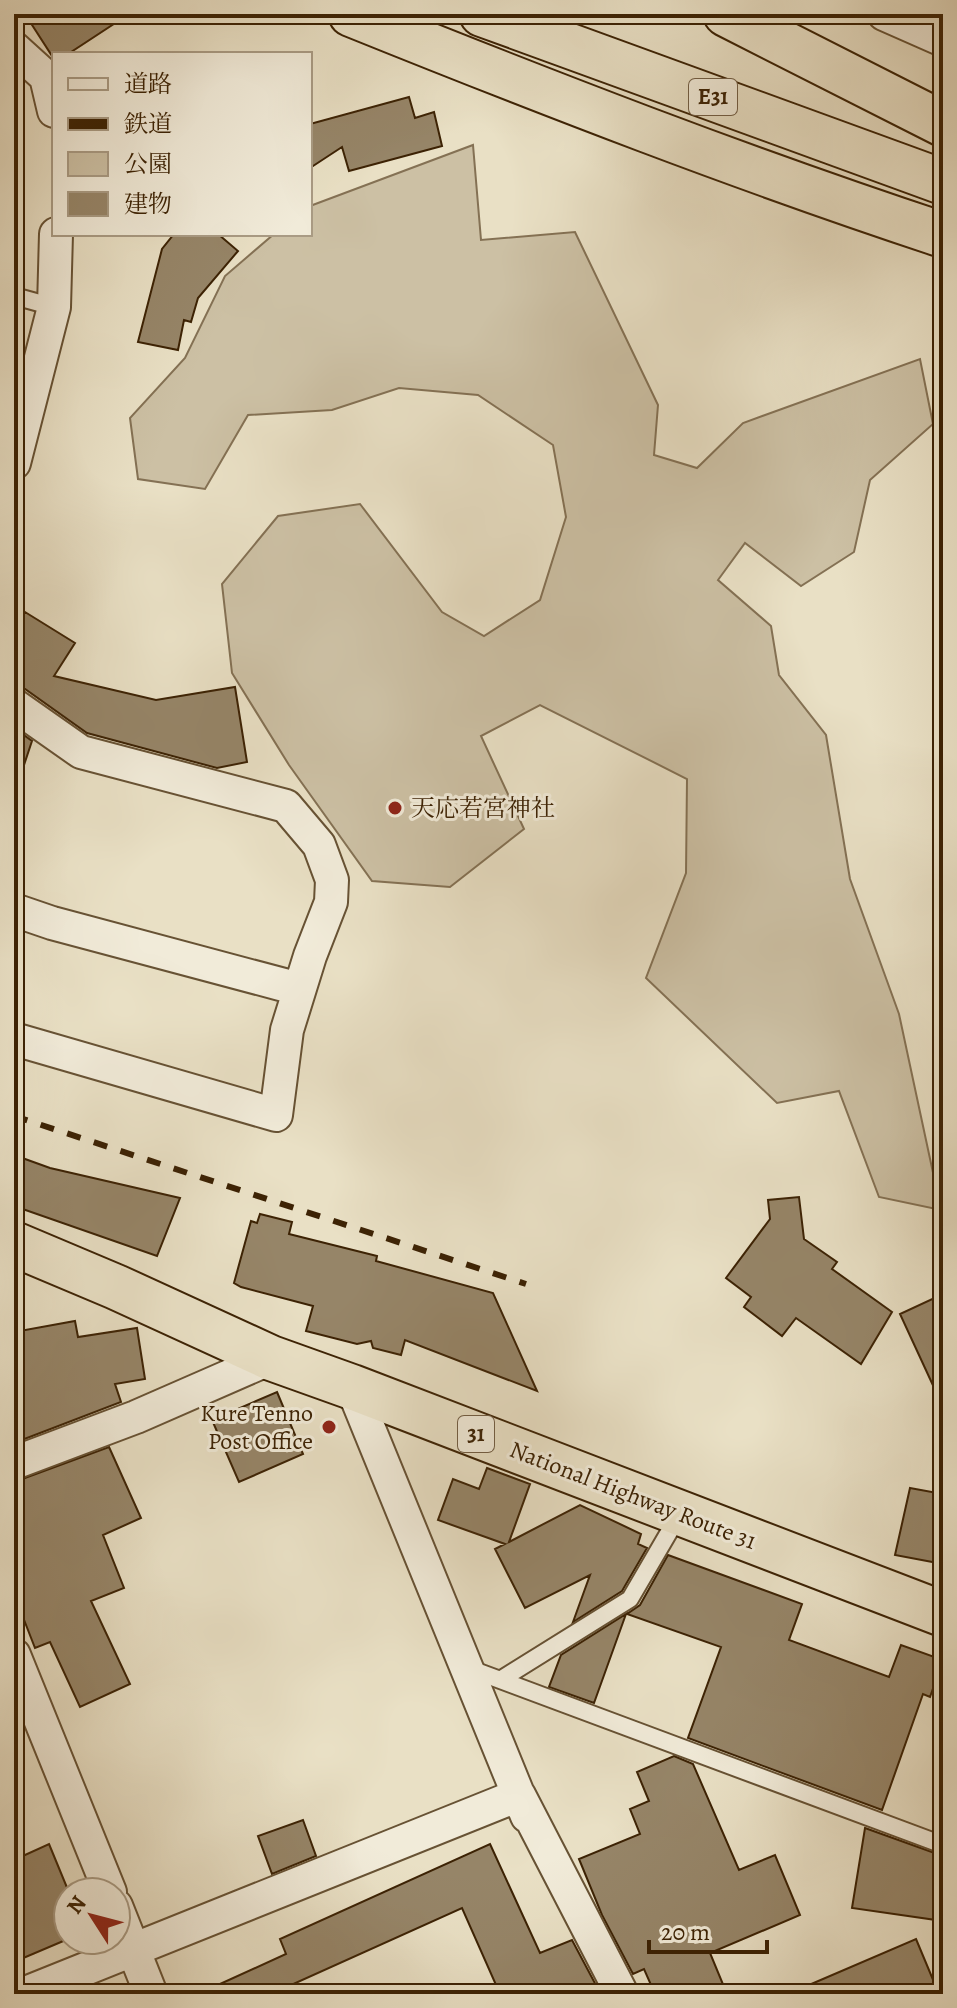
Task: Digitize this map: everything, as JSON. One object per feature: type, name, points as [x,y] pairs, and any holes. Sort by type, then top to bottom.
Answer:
[{"type":"highway","points":[[351,14],[804,190],[943,235]]},
{"type":"highway","name":"E31","points":[[482,14],[943,182]]},
{"type":"highway","points":[[726,14],[943,124]]},
{"type":"highway","name":"National Highway Route 31","points":[[14,1244],[271,1358],[943,1614]]},
{"type":"street","points":[[884,14],[943,40]]},
{"type":"street","points":[[14,48],[46,77],[52,102]]},
{"type":"street","points":[[14,463],[54,307],[56,236]]},
{"type":"street","points":[[14,705],[81,752],[286,806],[319,845],[332,880],[331,902],[287,1030],[276,1115],[14,1039]]},
{"type":"street","points":[[14,910],[299,989]]},
{"type":"street","points":[[14,1463],[136,1417],[271,1358]]},
{"type":"street","points":[[352,1387],[598,1994]]},
{"type":"street","points":[[14,1655],[104,1876]]},
{"type":"street","points":[[23,1994],[519,1795]]},
{"type":"street","points":[[519,1795],[622,1994]]},
{"type":"street","points":[[132,1946],[151,1994]]},
{"type":"lane","points":[[14,296],[54,307]]},
{"type":"lane","points":[[500,1680],[630,1599],[681,1513]]},
{"type":"lane","points":[[467,1667],[943,1845]]},
{"type":"green space","points":[[473,145],[481,240],[575,232],[658,405],[654,455],[697,468],[743,423],[920,359],[933,424],[870,480],[854,552],[801,586],[745,543],[718,580],[771,626],[779,675],[826,735],[850,879],[899,1014],[941,1210],[879,1197],[839,1091],[777,1103],[646,978],[686,873],[687,779],[540,705],[481,736],[524,829],[450,887],[372,881],[289,765],[232,673],[222,584],[278,516],[360,504],[442,612],[484,636],[540,600],[566,517],[553,445],[478,395],[399,388],[332,410],[248,415],[205,489],[138,479],[130,418],[185,358],[225,276],[272,236],[312,236],[312,205]]},
{"type":"building","points":[[25,14],[129,14],[71,52],[52,52],[52,56]]},
{"type":"building","points":[[409,97],[415,118],[434,112],[442,146],[349,171],[342,147],[312,167],[312,123]]},
{"type":"building","points":[[172,236],[220,236],[238,251],[198,298],[191,322],[184,320],[178,350],[138,342],[162,249]]},
{"type":"building","points":[[25,612],[75,643],[54,676],[156,700],[235,687],[247,762],[217,768],[87,733],[25,689],[14,686],[14,629]]},
{"type":"building","points":[[14,728],[32,741],[19,780],[14,779]]},
{"type":"building","points":[[14,1155],[50,1168],[180,1198],[157,1256],[14,1206]]},
{"type":"building","points":[[799,1197],[804,1239],[837,1262],[832,1269],[892,1312],[861,1364],[796,1318],[782,1336],[744,1307],[751,1297],[726,1278],[770,1219],[768,1200]]},
{"type":"building","points":[[260,1214],[292,1222],[289,1234],[377,1256],[376,1261],[493,1293],[537,1391],[405,1340],[401,1355],[373,1348],[371,1341],[357,1344],[306,1331],[313,1306],[234,1283],[251,1221],[257,1223]]},
{"type":"building","points":[[943,1294],[943,1407],[900,1314]]},
{"type":"building","points":[[75,1321],[78,1337],[137,1328],[145,1379],[115,1384],[121,1402],[14,1443],[14,1332]]},
{"type":"building","points":[[277,1392],[303,1454],[239,1482],[212,1420]]},
{"type":"building","points":[[109,1447],[141,1518],[103,1535],[124,1588],[91,1601],[130,1684],[80,1707],[50,1642],[35,1648],[14,1594],[14,1482]]},
{"type":"building","points":[[487,1468],[530,1484],[509,1542],[580,1505],[641,1534],[638,1544],[647,1548],[622,1591],[573,1622],[590,1575],[525,1608],[495,1549],[505,1544],[438,1520],[453,1479],[479,1489]]},
{"type":"building","points":[[910,1488],[943,1494],[943,1564],[895,1555]]},
{"type":"building","points":[[668,1555],[802,1604],[789,1640],[889,1677],[901,1645],[943,1660],[930,1697],[923,1694],[882,1810],[688,1738],[721,1647],[627,1614],[640,1605]]},
{"type":"building","points":[[626,1614],[594,1703],[549,1687],[561,1655]]},
{"type":"building","points":[[674,1756],[693,1764],[739,1870],[775,1855],[800,1915],[710,1953],[727,1994],[655,1994],[644,1969],[633,1974],[602,1915],[579,1859],[640,1834],[630,1809],[649,1801],[637,1772]]},
{"type":"building","points":[[303,1820],[316,1856],[272,1874],[258,1836]]},
{"type":"building","points":[[865,1828],[943,1856],[943,1921],[852,1908]]},
{"type":"building","points":[[49,1844],[62,1876],[52,1876],[52,1946],[14,1962],[14,1860]]},
{"type":"building","points":[[490,1844],[540,1953],[572,1940],[598,1989],[586,1994],[500,1994],[462,1908],[291,1985],[295,1994],[198,1994],[286,1954],[280,1939]]},
{"type":"building","points":[[916,1939],[939,1994],[788,1994]]},
{"type":"railway","points":[[14,1116],[526,1284]]},
{"type":"place","name":"天応若宮神社","points":[[395,808]]},
{"type":"place","name":"Kure Tenno Post Office","points":[[329,1427]]}]
